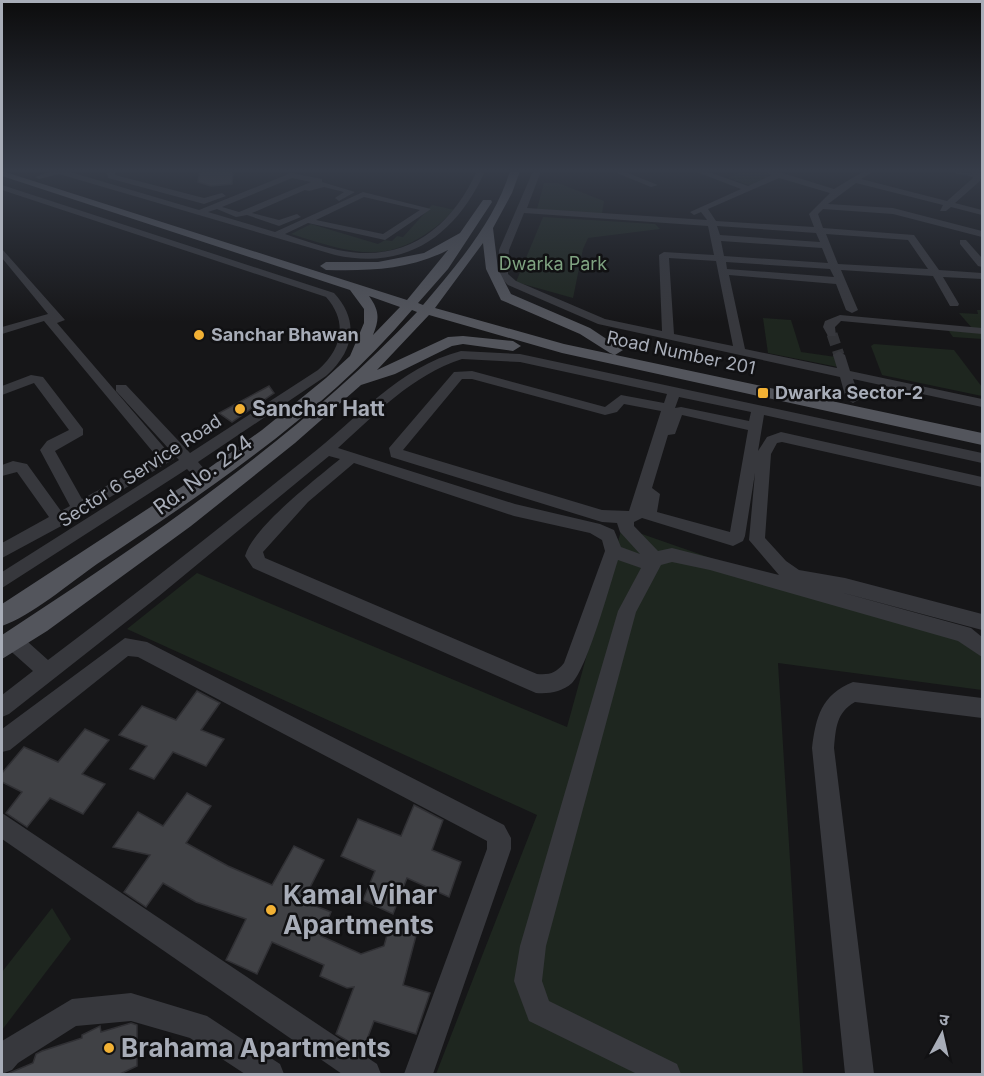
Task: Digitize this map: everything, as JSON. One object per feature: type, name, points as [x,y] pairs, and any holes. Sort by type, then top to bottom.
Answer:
[{"type":"main road","points":[[120,226],[133,221]]},
{"type":"main road","points":[[151,221],[352,285],[422,303]]},
{"type":"main road","points":[[182,221],[326,266],[422,303]]},
{"type":"main road","name":"Rd. No. 224","points":[[2,616],[206,480],[292,414],[422,303],[474,221]]},
{"type":"main road","name":"Rd. No. 224","points":[[7,644],[224,493],[355,383],[491,221]]},
{"type":"main road","points":[[326,266],[398,266],[452,242],[471,226]]},
{"type":"main road","points":[[487,228],[492,269],[506,297],[585,331],[615,350]]},
{"type":"main road","points":[[352,285],[371,309],[371,323],[356,359]]},
{"type":"main road","name":"Road Number 201","points":[[422,303],[562,348],[982,439]]},
{"type":"main road","name":"Road Number 201","points":[[422,303],[615,350],[982,426]]},
{"type":"main road","points":[[355,383],[389,371],[448,342],[463,340],[562,348]]},
{"type":"street","name":"Sector 6 Service Road","points":[[2,581],[188,462],[333,363],[346,338],[343,312],[330,295],[105,221]]},
{"type":"street","points":[[236,221],[279,236],[354,256],[378,256],[400,252],[424,241],[450,221]]},
{"type":"street","points":[[273,221],[282,224],[288,221]]},
{"type":"street","points":[[279,236],[310,221]]},
{"type":"street","points":[[311,221],[385,237],[409,221]]},
{"type":"street","points":[[518,221],[503,251],[501,270],[506,278],[594,319],[982,403]]},
{"type":"street","points":[[699,221],[911,237],[933,221]]},
{"type":"street","points":[[815,221],[852,310]]},
{"type":"street","points":[[934,221],[982,234]]},
{"type":"street","points":[[712,222],[740,352]]},
{"type":"street","points":[[911,237],[954,304]]},
{"type":"street","points":[[715,238],[825,245]]},
{"type":"street","points":[[963,242],[982,264]]},
{"type":"street","points":[[2,252],[46,306],[206,480]]},
{"type":"street","points":[[668,336],[663,256],[982,276]]},
{"type":"street","points":[[723,272],[841,281]]},
{"type":"street","points":[[2,321],[46,306]]},
{"type":"street","points":[[2,331],[46,317],[166,458],[164,462],[2,551]]},
{"type":"street","points":[[832,334],[829,327],[831,321],[840,318],[982,331]]},
{"type":"street","points":[[2,707],[153,591],[327,450],[400,385],[442,362],[461,355],[520,358],[982,458]]},
{"type":"street","points":[[839,355],[853,399]]},
{"type":"street","points":[[667,408],[621,399],[612,409],[605,411],[472,375],[458,375],[396,448],[396,453],[602,516],[625,518],[635,516],[674,391]]},
{"type":"street","points":[[2,391],[31,379],[38,380],[78,432],[49,446],[47,450],[79,508]]},
{"type":"street","points":[[755,427],[691,412],[675,413],[647,511],[648,516],[733,539],[737,536],[758,410]]},
{"type":"street","points":[[781,415],[781,437]]},
{"type":"street","points":[[982,482],[781,437],[772,440],[764,454],[757,540],[762,549],[795,577],[845,585],[962,624],[982,648]]},
{"type":"street","points":[[327,450],[352,457],[513,510],[594,528],[608,535],[614,542],[613,551],[572,668],[563,680],[554,685],[536,683],[259,563],[253,556],[255,549],[303,498],[352,457]]},
{"type":"street","points":[[2,471],[13,466],[22,468],[59,520]]},
{"type":"street","points":[[124,484],[135,495]]},
{"type":"street","points":[[625,518],[626,528],[653,562]]},
{"type":"street","points":[[18,543],[30,563]]},
{"type":"street","points":[[613,551],[653,562],[672,555],[962,624],[982,622]]},
{"type":"street","points":[[653,562],[627,611],[533,946],[528,981],[539,1011],[667,1074]]},
{"type":"street","points":[[7,644],[48,672]]},
{"type":"street","points":[[2,742],[125,647],[140,648],[496,833],[499,838],[499,849],[419,1074]]},
{"type":"street","points":[[860,1074],[823,748],[827,713],[836,701],[853,692],[982,708]]},
{"type":"street","points":[[2,825],[367,1074]]},
{"type":"street","points":[[2,1060],[8,1053],[72,1012],[131,1007],[197,1026],[270,1074]]},
{"type":"green space","points":[[417,221],[442,221],[414,241],[396,249],[378,252],[359,252],[339,248],[291,234],[311,224],[378,244],[385,240],[392,241],[397,236],[403,237]]},
{"type":"green space","name":"Dwarka Park","points":[[541,221],[655,224],[660,229],[588,238],[583,249],[573,298],[516,282]]},
{"type":"green space","points":[[977,310],[982,310],[982,339],[953,337],[946,327],[972,328],[959,313],[978,314]]},
{"type":"green space","points":[[763,318],[791,320],[801,352],[836,357],[838,367],[768,353]]},
{"type":"green space","points":[[874,344],[954,350],[982,387],[982,396],[882,375],[871,346]]},
{"type":"green space","points":[[622,527],[745,570],[982,637],[982,690],[778,663],[803,1074],[436,1074],[537,815],[127,629],[197,573],[567,727]]},
{"type":"green space","points":[[52,908],[71,939],[2,1030],[2,972]]},
{"type":"building","name":"Sanchar Hatt","points":[[269,386],[274,393],[232,422],[219,413]]},
{"type":"building","points":[[197,691],[220,703],[201,730],[224,739],[206,766],[173,752],[154,779],[130,769],[147,746],[119,735],[142,706],[176,720]]},
{"type":"building","points":[[85,729],[109,740],[82,774],[105,784],[83,814],[50,798],[27,827],[6,813],[22,792],[2,782],[2,773],[24,747],[58,762]]},
{"type":"building","points":[[187,793],[211,806],[186,843],[228,866],[272,885],[294,846],[324,860],[303,901],[331,912],[321,936],[361,954],[384,946],[390,924],[417,932],[403,985],[430,993],[416,1034],[374,1021],[363,1050],[336,1034],[354,987],[347,988],[320,976],[324,965],[272,942],[257,974],[226,960],[246,919],[196,902],[163,883],[146,907],[124,892],[150,855],[113,847],[138,812],[163,826]]},
{"type":"building","name":"Kamal Vihar Apartments","points":[[414,805],[443,820],[432,850],[461,862],[449,897],[407,878],[393,914],[363,900],[375,871],[341,856],[358,819],[401,836]]},
{"type":"building","name":"Brahama Apartments","points":[[131,1023],[137,1025],[137,1066],[120,1074],[7,1074],[33,1063],[36,1054],[82,1038],[82,1035],[100,1026],[101,1032]]},
{"type":"tunnel","points":[[832,334],[839,355]]},
{"type":"place","name":"Sanchar Bhawan","points":[[199,335]]},
{"type":"place","name":"Dwarka Sector-2","points":[[763,393]]},
{"type":"place","name":"Sanchar Hatt","points":[[240,409]]},
{"type":"place","name":"Kamal Vihar Apartments","points":[[271,910]]},
{"type":"place","name":"Brahama Apartments","points":[[109,1048]]}]
